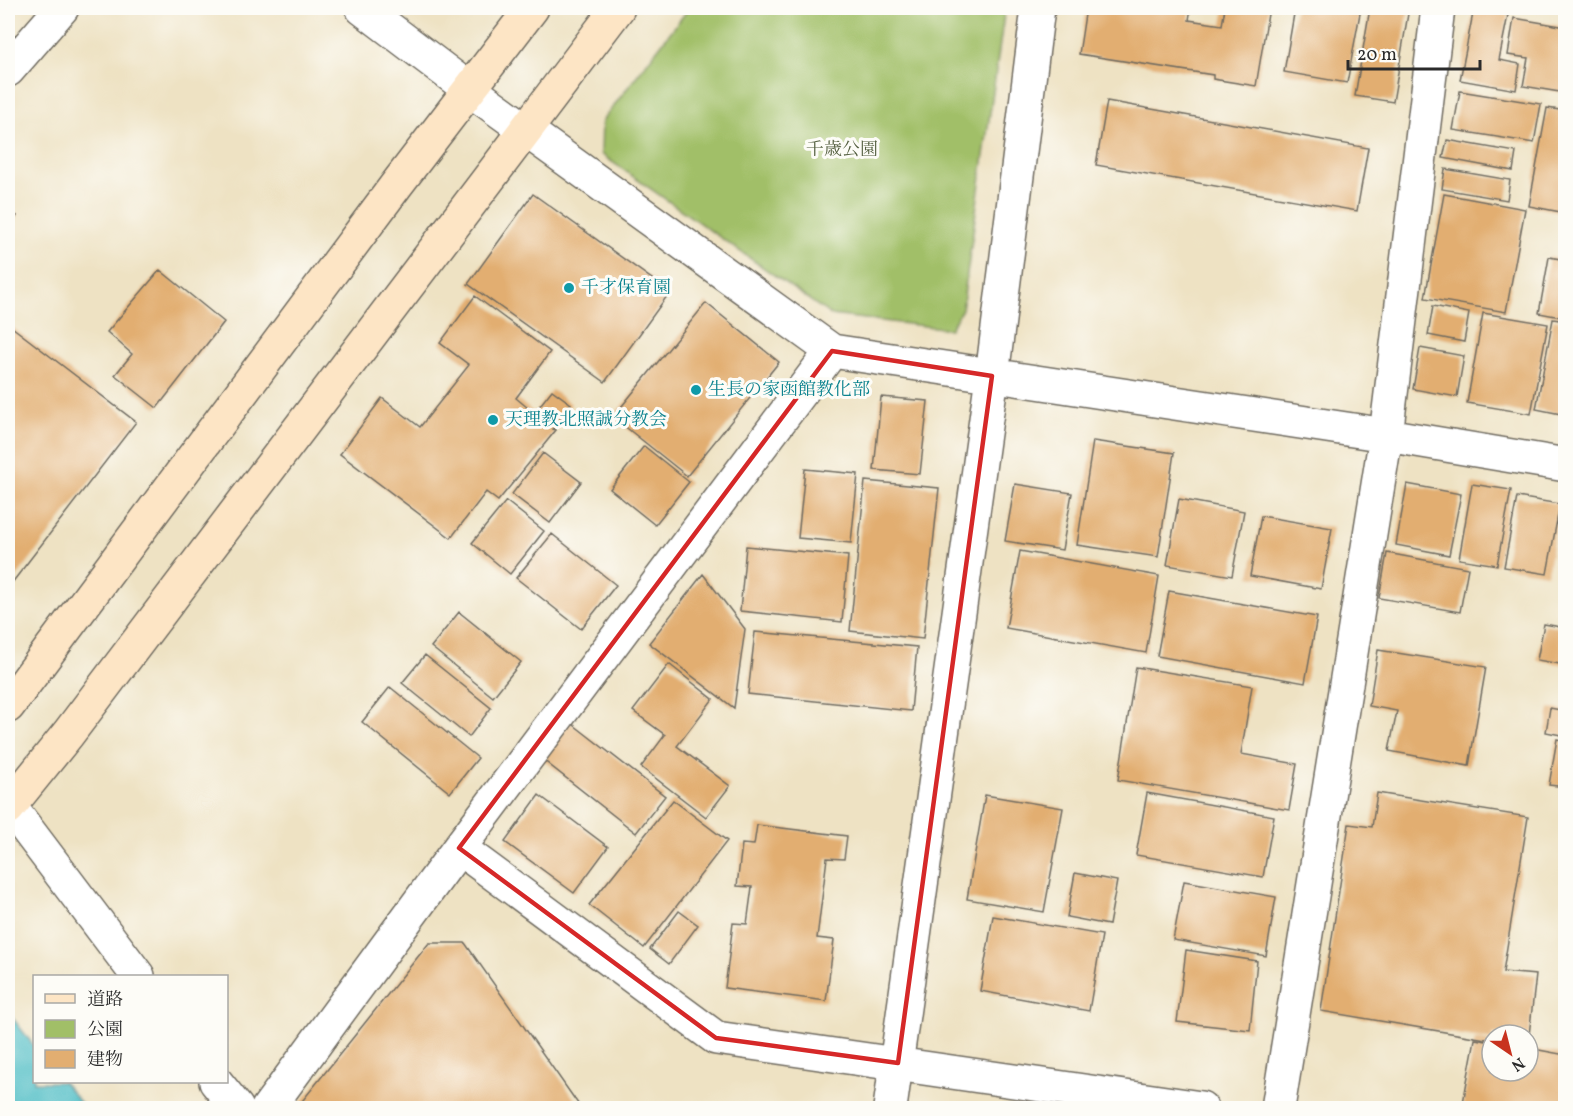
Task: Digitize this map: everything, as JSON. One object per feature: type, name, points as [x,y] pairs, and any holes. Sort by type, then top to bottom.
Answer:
[{"type":"street","points":[[8,70],[62,8]]},
{"type":"street","points":[[362,8],[468,89],[832,351],[1386,435],[1566,465]]},
{"type":"street","points":[[8,706],[468,89],[532,8]]},
{"type":"street","points":[[137,975],[8,806],[68,734],[618,8]]},
{"type":"street","points":[[890,1108],[992,376],[1038,8]]},
{"type":"street","points":[[1278,1108],[1386,435],[1438,8]]},
{"type":"street","points":[[268,1108],[459,848],[832,351]]},
{"type":"street","points":[[459,848],[716,1038],[1201,1108]]},
{"type":"street","points":[[217,1083],[237,1108]]},
{"type":"highlighted area","points":[[832,351],[992,376],[898,1063],[716,1038],[459,848]]},
{"type":"green space","name":"千歳公園","points":[[689,8],[1005,8],[962,309],[950,329],[831,315],[601,154],[602,121]]},
{"type":"water","points":[[8,1012],[33,1045],[33,1083],[64,1083],[85,1108],[8,1108]]},
{"type":"building","points":[[1086,8],[1191,8],[1189,20],[1222,25],[1225,8],[1269,8],[1256,86],[1213,79],[1213,75],[1079,54]]},
{"type":"building","points":[[1295,8],[1361,8],[1347,83],[1284,72]]},
{"type":"building","points":[[1370,8],[1409,8],[1393,102],[1355,96]]},
{"type":"building","points":[[1474,8],[1508,15],[1499,60],[1520,64],[1516,90],[1460,80]]},
{"type":"building","points":[[1514,18],[1566,27],[1566,93],[1523,86],[1528,58],[1508,55]]},
{"type":"building","points":[[1460,91],[1541,104],[1534,143],[1453,130]]},
{"type":"building","points":[[1107,101],[1368,148],[1357,211],[1096,165]]},
{"type":"building","points":[[1547,108],[1566,111],[1566,213],[1529,206]]},
{"type":"building","points":[[1447,140],[1516,152],[1513,171],[1443,158]]},
{"type":"building","points":[[1445,169],[1510,180],[1507,200],[1442,189]]},
{"type":"building","name":"千才保育園","points":[[533,194],[670,292],[605,382],[468,284]]},
{"type":"building","points":[[1444,194],[1525,209],[1506,312],[1425,298]]},
{"type":"building","points":[[8,209],[17,216],[8,229]]},
{"type":"building","points":[[1549,257],[1566,260],[1566,318],[1539,313]]},
{"type":"building","points":[[160,270],[224,322],[157,408],[115,375],[132,354],[107,332]]},
{"type":"building","name":"天理教北照誠分教会","points":[[475,296],[550,352],[516,398],[534,413],[552,390],[571,404],[553,429],[556,430],[498,501],[486,492],[451,538],[340,454],[382,398],[420,427],[469,365],[440,343]]},
{"type":"building","name":"生長の家函館教化部","points":[[706,303],[779,362],[687,476],[613,417]]},
{"type":"building","points":[[1433,306],[1469,313],[1464,342],[1428,335]]},
{"type":"building","points":[[1483,313],[1548,324],[1531,414],[1467,403]]},
{"type":"building","points":[[1553,319],[1566,321],[1566,415],[1536,409]]},
{"type":"building","points":[[8,324],[136,422],[8,588]]},
{"type":"building","points":[[1420,348],[1464,356],[1457,397],[1413,389]]},
{"type":"building","points":[[881,397],[928,401],[920,474],[874,470]]},
{"type":"building","points":[[1093,441],[1174,453],[1158,557],[1077,545]]},
{"type":"building","points":[[644,446],[689,482],[655,525],[610,489]]},
{"type":"building","points":[[543,453],[581,482],[550,523],[512,494]]},
{"type":"building","points":[[805,469],[858,474],[851,543],[798,538]]},
{"type":"building","points":[[865,481],[939,488],[923,639],[850,631]]},
{"type":"building","points":[[1015,484],[1072,493],[1062,550],[1005,541]]},
{"type":"building","points":[[1407,484],[1461,494],[1449,555],[1396,545]]},
{"type":"building","points":[[1472,484],[1511,490],[1497,565],[1459,559]]},
{"type":"building","points":[[1517,497],[1560,504],[1547,574],[1504,567]]},
{"type":"building","points":[[1179,499],[1244,511],[1232,576],[1167,565]]},
{"type":"building","points":[[506,501],[544,531],[510,574],[472,543]]},
{"type":"building","points":[[1261,516],[1332,528],[1321,589],[1250,576]]},
{"type":"building","points":[[552,534],[616,585],[581,629],[516,578]]},
{"type":"building","points":[[746,546],[848,556],[842,622],[740,611]]},
{"type":"building","points":[[1020,551],[1159,576],[1146,653],[1006,628]]},
{"type":"building","points":[[1387,553],[1468,568],[1460,612],[1379,598]]},
{"type":"building","points":[[703,574],[745,629],[734,708],[649,643]]},
{"type":"building","points":[[1169,591],[1317,617],[1305,683],[1157,656]]},
{"type":"building","points":[[459,612],[521,662],[493,697],[431,647]]},
{"type":"building","points":[[1544,624],[1566,628],[1566,665],[1537,660]]},
{"type":"building","points":[[755,632],[917,647],[911,711],[748,694]]},
{"type":"building","points":[[1378,650],[1486,667],[1469,766],[1389,751],[1397,711],[1369,706]]},
{"type":"building","points":[[425,655],[491,708],[469,737],[402,683]]},
{"type":"building","points":[[669,664],[713,699],[677,746],[730,786],[706,817],[641,767],[665,735],[633,711]]},
{"type":"building","points":[[1136,667],[1252,686],[1241,754],[1297,764],[1289,810],[1118,780]]},
{"type":"building","points":[[390,687],[478,758],[450,793],[362,722]]},
{"type":"building","points":[[1550,708],[1566,711],[1566,736],[1546,732]]},
{"type":"building","points":[[570,722],[665,796],[636,833],[542,759]]},
{"type":"building","points":[[1557,739],[1566,741],[1566,787],[1549,785]]},
{"type":"building","points":[[1147,793],[1274,816],[1263,877],[1136,855]]},
{"type":"building","points":[[1377,793],[1528,817],[1503,972],[1536,975],[1530,1023],[1480,1023],[1480,1038],[1321,1011],[1349,824],[1372,827]]},
{"type":"building","points":[[539,795],[608,847],[574,893],[505,842]]},
{"type":"building","points":[[985,795],[1063,808],[1044,912],[967,899]]},
{"type":"building","points":[[673,800],[727,841],[644,948],[589,905]]},
{"type":"building","points":[[757,825],[847,836],[844,859],[827,858],[817,938],[834,940],[826,1001],[725,988],[733,923],[747,924],[752,887],[737,886],[742,844],[754,845]]},
{"type":"building","points":[[1075,873],[1117,881],[1109,925],[1067,917]]},
{"type":"building","points":[[1184,881],[1276,897],[1266,956],[1173,940]]},
{"type":"building","points":[[679,911],[698,925],[669,964],[650,949]]},
{"type":"building","points":[[993,916],[1102,935],[1089,1011],[980,991]]},
{"type":"building","points":[[429,943],[465,943],[581,1108],[301,1108],[299,1105]]},
{"type":"building","points":[[1186,950],[1257,961],[1250,1030],[1177,1022]]},
{"type":"building","points":[[1475,1039],[1480,1040],[1480,1083],[1540,1083],[1540,1050],[1566,1055],[1566,1108],[1462,1108]]},
{"type":"place","name":"千才保育園","points":[[569,288]]},
{"type":"place","name":"生長の家函館教化部","points":[[696,390]]},
{"type":"place","name":"天理教北照誠分教会","points":[[493,420]]}]
